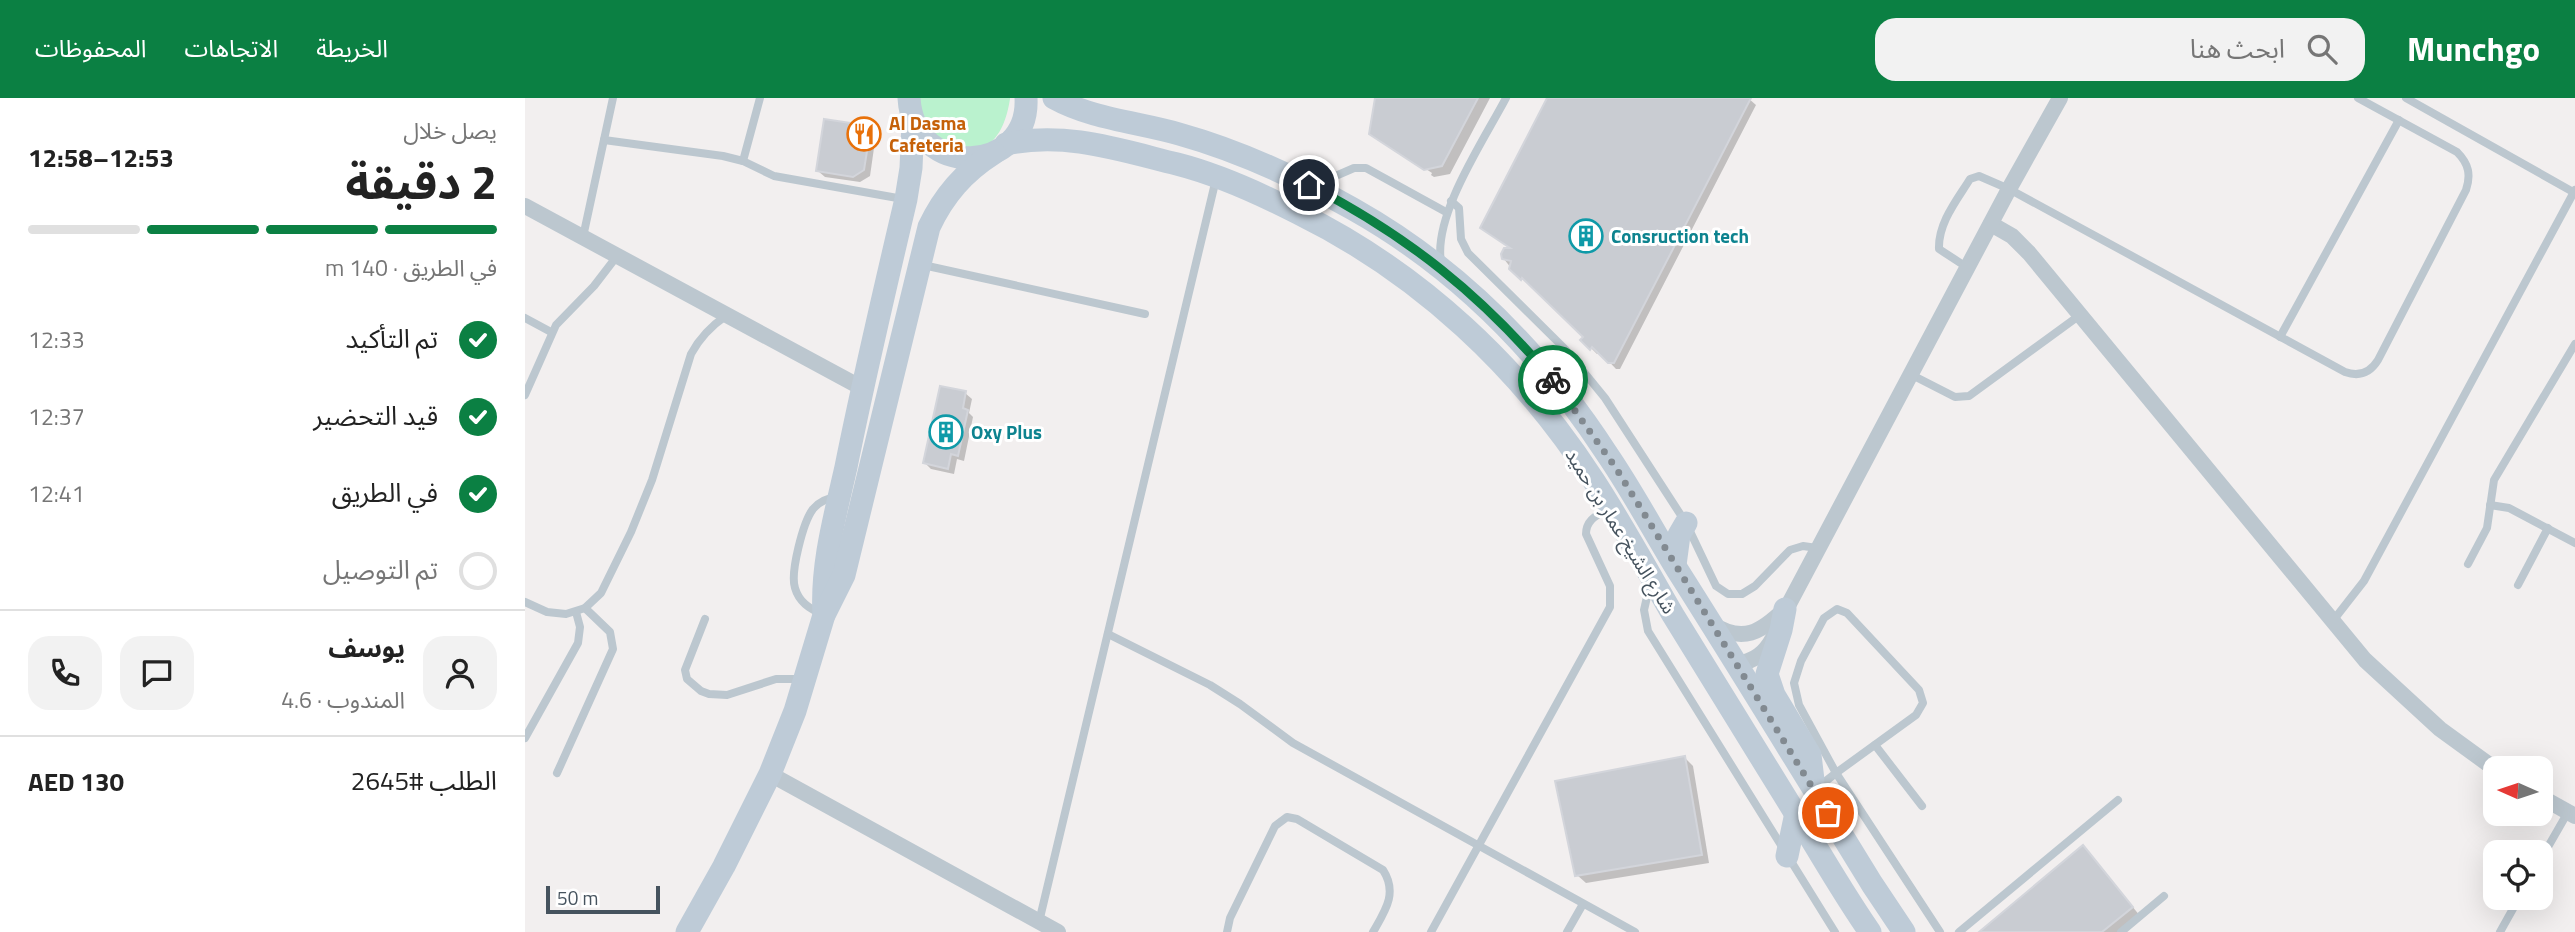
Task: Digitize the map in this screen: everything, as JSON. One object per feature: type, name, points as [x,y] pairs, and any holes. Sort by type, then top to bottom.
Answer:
[{"type":"street","points":[[687,932],[770,774],[806,680],[824,615],[825,569],[839,496],[906,199],[912,160],[913,122],[909,98]]},
{"type":"street","points":[[824,615],[839,589],[846,568],[929,227],[945,198],[967,173],[1000,149],[1017,132],[1023,119],[1026,98]]},
{"type":"street","name":"شارع الشيخ عمار بن حميد","points":[[1054,98],[1089,113],[1219,146],[1309,185],[1378,223],[1442,268],[1502,323],[1563,393],[1608,455],[1812,788],[1904,932]]},
{"type":"street","points":[[1625,533],[1640,542],[1651,555],[1713,653],[1724,661],[1737,664],[1754,659],[1767,648],[1817,548],[2060,98]]},
{"type":"street","name":"شارع الشيخ عمار بن حميد","points":[[913,122],[929,144],[953,157],[967,159],[1048,138],[1076,140],[1217,176],[1260,194],[1347,239],[1402,275],[1445,309],[1512,375],[1578,457],[1741,727],[1870,932]]},
{"type":"street","points":[[525,206],[862,388]]},
{"type":"street","points":[[1991,224],[2021,244],[2332,622],[2402,696],[2440,729],[2483,760]]},
{"type":"street","points":[[1675,565],[1680,531],[1686,523]]},
{"type":"street","points":[[1712,624],[1730,633],[1748,634],[1766,626],[1785,609]]},
{"type":"street","points":[[1785,609],[1767,674],[1774,695],[1811,755],[1812,788]]},
{"type":"street","points":[[770,774],[1058,932]]},
{"type":"street","points":[[2553,804],[2571,814]]},
{"type":"street","points":[[1787,856],[1796,813]]},
{"type":"lane","points":[[583,237],[613,98]]},
{"type":"lane","points":[[743,161],[760,98]]},
{"type":"lane","points":[[1442,268],[1439,245],[1446,212],[1506,98]]},
{"type":"lane","points":[[1968,268],[1939,249],[1938,237],[1951,209],[1970,179],[1979,176],[2009,189],[2352,375],[2367,372],[2378,360],[2469,182],[2467,166],[2457,152],[2358,98]]},
{"type":"lane","points":[[2332,622],[2364,581],[2575,191],[2406,98]]},
{"type":"lane","points":[[2280,337],[2399,120]]},
{"type":"lane","points":[[604,141],[723,156],[743,161],[783,178],[906,199]]},
{"type":"lane","points":[[1309,185],[1330,180],[1354,168],[1366,168],[1446,212]]},
{"type":"lane","points":[[1039,922],[1217,176]]},
{"type":"lane","points":[[1451,201],[1459,208],[1461,239],[1468,253],[1543,326],[1586,373],[1624,424],[1686,523],[1716,586],[1734,595],[1749,591],[1790,550],[1803,546],[1817,548]]},
{"type":"lane","points":[[525,395],[551,332],[561,318],[594,286],[617,256]]},
{"type":"lane","points":[[919,264],[1145,314]]},
{"type":"lane","points":[[525,602],[547,612],[566,614],[585,608],[601,593],[642,506],[662,453],[691,354],[712,325],[727,315]]},
{"type":"lane","points":[[1910,374],[1955,397],[1969,396],[2080,315]]},
{"type":"lane","points":[[525,318],[551,332]]},
{"type":"lane","points":[[2468,564],[2487,528],[2492,485],[2496,475],[2575,344]]},
{"type":"lane","points":[[824,615],[802,601],[794,588],[793,572],[809,516],[824,500],[839,496]]},
{"type":"lane","points":[[2490,505],[2509,508],[2575,543]]},
{"type":"lane","points":[[1431,932],[1609,607],[1610,586],[1585,534],[1588,523],[1610,507]]},
{"type":"lane","points":[[2518,585],[2548,528]]},
{"type":"lane","points":[[1651,577],[1644,610],[1648,631],[1835,932]]},
{"type":"lane","points":[[557,773],[613,649],[610,632],[585,608]]},
{"type":"lane","points":[[1812,788],[1836,773],[1919,712],[1923,699],[1919,690],[1843,610],[1832,610],[1824,618],[1801,661],[1794,683],[1799,705],[1836,773],[1940,932]]},
{"type":"lane","points":[[525,738],[578,643],[580,627],[576,612]]},
{"type":"lane","points":[[705,619],[685,670],[687,679],[701,691],[727,695],[776,679],[806,680]]},
{"type":"lane","points":[[1108,634],[1210,685],[1293,743],[1635,932]]},
{"type":"lane","points":[[1875,745],[1922,806]]},
{"type":"lane","points":[[1959,932],[2118,800]]},
{"type":"lane","points":[[2553,841],[2571,814]]},
{"type":"lane","points":[[1227,932],[1230,918],[1275,827],[1282,819],[1292,817],[1383,870],[1390,884],[1390,899],[1373,932]]},
{"type":"lane","points":[[2122,932],[2164,897]]},
{"type":"lane","points":[[1567,932],[1583,904]]},
{"type":"lane","points":[[2500,932],[2512,910]]},
{"type":"green space","points":[[909,98],[1010,99],[1004,121],[992,141],[979,149],[962,151],[945,150]]},
{"type":"building","points":[[1375,98],[1478,98],[1442,166],[1424,170],[1369,134]]},
{"type":"building","name":"Consruction tech","points":[[1547,98],[1751,98],[1614,363],[1608,363],[1592,347],[1590,350],[1580,340],[1583,337],[1522,278],[1521,280],[1509,269],[1511,261],[1502,259],[1501,254],[1504,248],[1510,248],[1480,228]]},
{"type":"building","points":[[824,119],[871,126],[864,170],[853,177],[816,171]]},
{"type":"building","name":"Oxy Plus","points":[[940,386],[966,391],[963,408],[968,410],[958,456],[951,454],[948,469],[923,463]]},
{"type":"building","points":[[1685,756],[1702,855],[1575,876],[1555,781]]},
{"type":"building","points":[[2083,845],[2133,907],[2102,932],[1979,932]]},
{"type":"way so far","points":[[1553,380],[1616,468],[1828,813]]},
{"type":"place","name":"Al Dasma Cafeteria","points":[[864,134]]},
{"type":"place","name":"Consruction tech","points":[[1586,236]]},
{"type":"place","name":"Oxy Plus","points":[[946,432]]},
{"type":"route","points":[[1309,185],[1378,223],[1442,268],[1502,323],[1553,380]]}]
